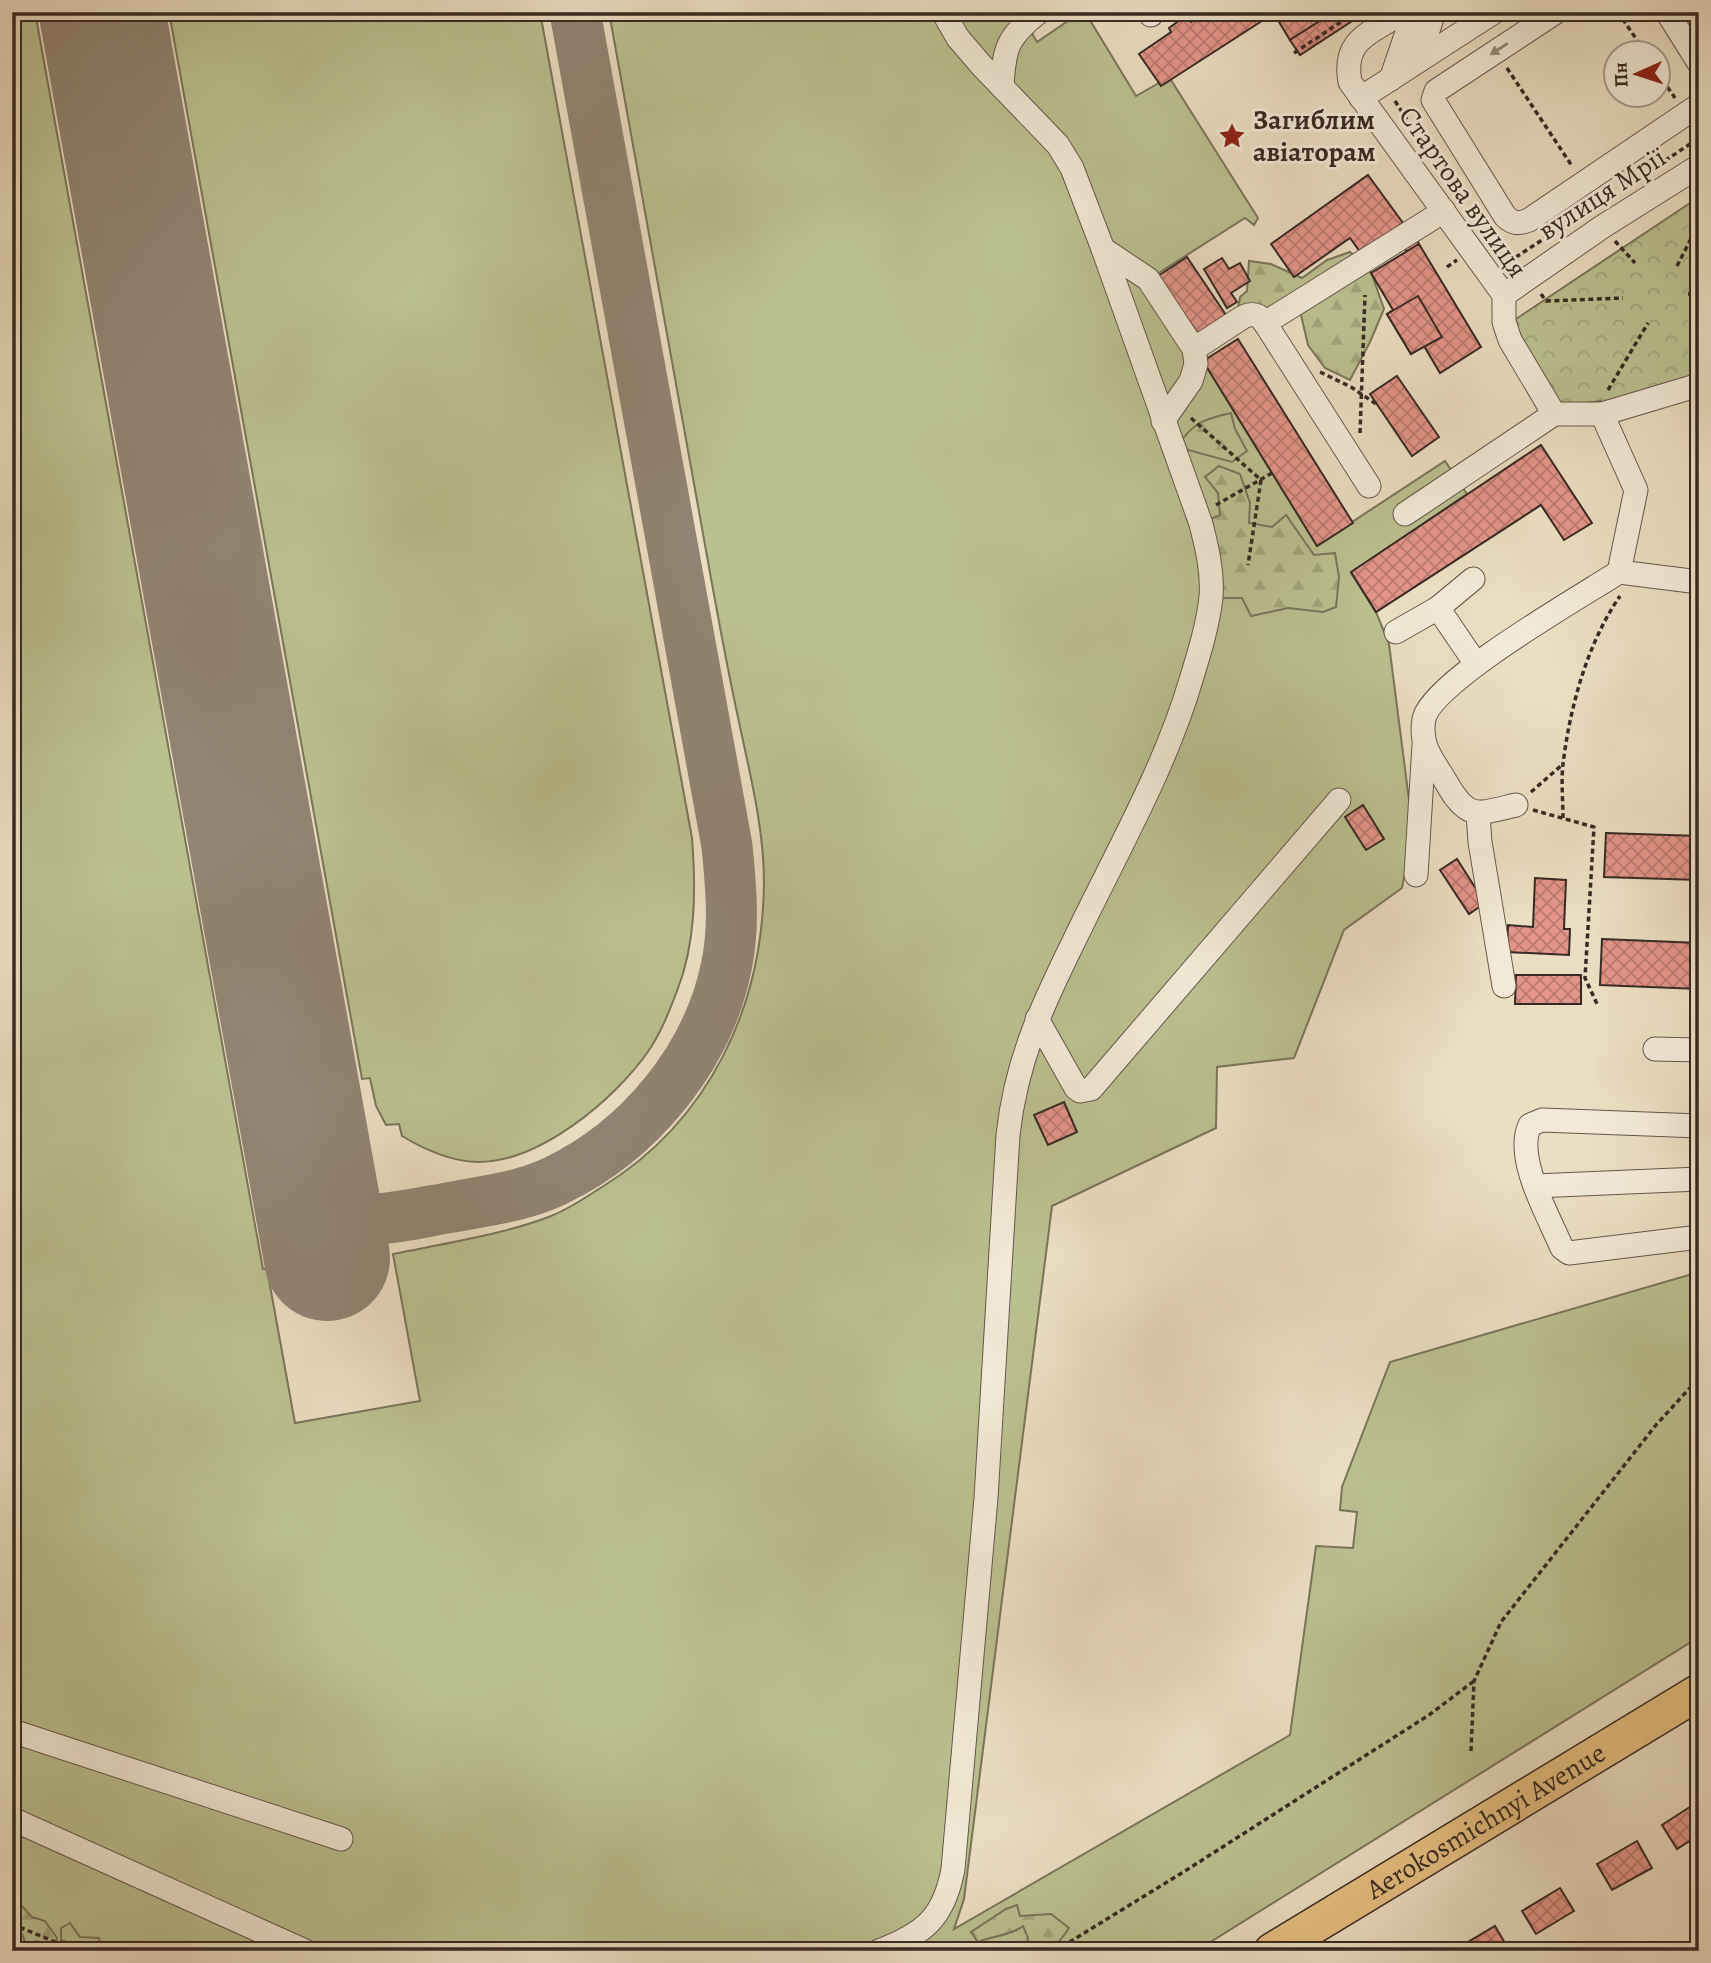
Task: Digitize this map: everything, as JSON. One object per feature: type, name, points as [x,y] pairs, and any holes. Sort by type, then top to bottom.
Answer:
[{"type":"highway","name":"Aerokosmichnyi Avenue","points":[[1272,1951],[1699,1692]]},
{"type":"street","points":[[879,1951],[909,1938],[929,1925],[948,1894],[953,1870],[986,1498],[1010,1124],[1023,1060],[1037,1019],[1160,764],[1184,704],[1211,597],[1208,551],[1169,413],[1076,177],[1058,145],[958,38],[943,12]]},
{"type":"street","points":[[1002,87],[1003,59],[1010,42],[1019,27],[1039,12]]},
{"type":"street","points":[[1403,12],[1357,42],[1349,54],[1348,68],[1356,90],[1391,87],[1418,61],[1494,12]]},
{"type":"street","points":[[1391,87],[1414,12]]},
{"type":"street","points":[[1418,61],[1434,12]]},
{"type":"street","points":[[1556,12],[1436,91],[1433,100],[1511,222],[1520,224],[1529,220],[1688,104]]},
{"type":"street","points":[[1667,12],[1699,63]]},
{"type":"street","name":"Стартова вулиця","points":[[1356,90],[1504,295],[1504,321],[1510,340],[1554,414]]},
{"type":"street","name":"вулиця Мрії","points":[[1504,295],[1602,227],[1699,166]]},
{"type":"street","points":[[1265,323],[1444,211]]},
{"type":"street","points":[[1103,249],[1148,279],[1194,349],[1196,364],[1191,381],[1169,413]]},
{"type":"street","points":[[1194,349],[1249,314],[1257,315],[1265,323],[1369,486]]},
{"type":"street","points":[[1405,514],[1554,414],[1602,414],[1699,385]]},
{"type":"street","points":[[1602,414],[1636,490],[1627,573]]},
{"type":"street","points":[[1416,875],[1424,717],[1434,700],[1476,664],[1627,573],[1699,582]]},
{"type":"street","points":[[1396,632],[1438,608],[1473,579]]},
{"type":"street","points":[[1438,608],[1476,664]]},
{"type":"street","points":[[1424,746],[1453,795],[1468,810],[1478,814],[1516,805]]},
{"type":"street","points":[[1037,1019],[1076,1088],[1080,1091],[1091,1089],[1339,800]]},
{"type":"street","points":[[1478,814],[1480,842],[1504,986]]},
{"type":"street","points":[[1655,1049],[1699,1050]]},
{"type":"street","points":[[1699,1126],[1542,1120],[1530,1125],[1525,1135],[1525,1148],[1535,1186],[1562,1248],[1569,1253],[1699,1237]]},
{"type":"street","points":[[1535,1186],[1699,1179]]},
{"type":"street","points":[[12,1731],[341,1839]]},
{"type":"street","points":[[12,1819],[305,1951]]},
{"type":"path","points":[[1294,53],[1356,12]]},
{"type":"path","points":[[1618,12],[1636,38]]},
{"type":"path","points":[[1505,65],[1575,171]]},
{"type":"path","points":[[1391,87],[1427,152]]},
{"type":"path","points":[[1672,87],[1688,104]]},
{"type":"path","points":[[1643,175],[1699,138]]},
{"type":"path","points":[[1677,266],[1699,223]]},
{"type":"path","points":[[1497,253],[1516,257],[1563,227]]},
{"type":"path","points":[[1602,227],[1635,263]]},
{"type":"path","points":[[1688,294],[1699,293]]},
{"type":"path","points":[[1346,449],[1360,440],[1365,295]]},
{"type":"path","points":[[1546,301],[1623,298]]},
{"type":"path","points":[[1608,390],[1648,323]]},
{"type":"path","points":[[1286,356],[1376,404]]},
{"type":"path","points":[[1169,413],[1261,480]]},
{"type":"path","points":[[1197,515],[1272,473]]},
{"type":"path","points":[[1248,565],[1261,480]]},
{"type":"path","points":[[1563,818],[1563,763],[1575,699],[1587,664],[1627,573]]},
{"type":"path","points":[[1516,805],[1563,763]]},
{"type":"path","points":[[1516,805],[1594,827],[1585,978],[1597,1004]]},
{"type":"path","points":[[1471,1751],[1474,1681],[1501,1622],[1656,1424],[1699,1378]]},
{"type":"path","points":[[1055,1951],[1197,1864],[1429,1715],[1474,1681]]},
{"type":"path","points":[[12,1924],[77,1951]]},
{"type":"green space","points":[[12,12],[35,12],[263,1269],[267,1269],[295,1423],[420,1401],[393,1254],[494,1233],[551,1216],[584,1199],[640,1160],[672,1129],[700,1094],[723,1057],[741,1016],[753,973],[761,928],[764,882],[759,822],[718,619],[609,12],[1020,12],[1037,42],[1081,12],[1085,12],[1136,96],[1159,83],[1161,86],[1171,80],[1258,218],[1254,225],[1245,218],[1157,274],[1203,361],[1317,545],[1445,461],[1467,494],[1351,573],[1376,612],[1389,644],[1413,831],[1402,888],[1344,930],[1294,1058],[1217,1067],[1216,1128],[1052,1206],[964,1899],[954,1929],[1290,1735],[1316,1546],[1353,1548],[1357,1512],[1340,1510],[1342,1487],[1390,1362],[1699,1272],[1699,1637],[1196,1951],[26,1951],[12,1945]]},
{"type":"green space","points":[[169,12],[540,12],[692,838],[694,896],[691,935],[683,973],[664,1023],[647,1053],[615,1090],[572,1126],[549,1141],[500,1160],[477,1162],[457,1159],[428,1150],[402,1136],[399,1124],[386,1125],[376,1106],[370,1078],[362,1079]]},
{"type":"green space","points":[[1699,197],[1699,385],[1607,412],[1601,401],[1558,406],[1513,321]]},
{"type":"green space","points":[[1350,252],[1370,269],[1384,309],[1350,380],[1325,368],[1308,345],[1298,302],[1261,312],[1238,309],[1240,297],[1247,291],[1249,261],[1271,264],[1302,278],[1327,260]]},
{"type":"green space","points":[[1231,413],[1235,429],[1247,451],[1232,462],[1177,447],[1188,432],[1200,423]]},
{"type":"green space","points":[[1219,466],[1240,474],[1250,503],[1249,523],[1272,527],[1286,515],[1314,555],[1335,553],[1339,577],[1336,607],[1323,612],[1288,608],[1251,616],[1242,598],[1220,598],[1206,521],[1220,515],[1218,493],[1205,477]]},
{"type":"green space","points":[[12,1901],[21,1905],[32,1917],[45,1921],[57,1938],[55,1949],[37,1941],[26,1944],[22,1934],[12,1931]]},
{"type":"green space","points":[[1017,1905],[1020,1916],[1051,1914],[1069,1928],[1055,1945],[1041,1951],[1025,1951],[1028,1938],[1023,1926],[1013,1932],[978,1942],[971,1932],[1006,1909]]},
{"type":"green space","points":[[70,1923],[80,1937],[99,1938],[102,1950],[106,1951],[92,1951],[61,1940],[61,1928]]},
{"type":"building","points":[[1206,12],[1261,12],[1265,19],[1161,86],[1139,54],[1171,32],[1169,28],[1187,15],[1191,22]]},
{"type":"building","points":[[1273,12],[1334,12],[1290,40]]},
{"type":"building","points":[[1334,12],[1366,12],[1300,55],[1290,40]]},
{"type":"building","points":[[1368,175],[1403,223],[1361,253],[1350,238],[1294,277],[1271,244]]},
{"type":"building","points":[[1413,233],[1419,244],[1407,252],[1400,241]]},
{"type":"building","points":[[1419,244],[1481,347],[1440,373],[1424,346],[1411,354],[1387,314],[1393,310],[1371,273]]},
{"type":"building","points":[[1187,257],[1230,321],[1202,340],[1158,276]]},
{"type":"building","points":[[1222,258],[1229,269],[1240,263],[1250,281],[1231,293],[1237,302],[1227,308],[1204,269]]},
{"type":"building","points":[[1418,296],[1442,337],[1411,354],[1387,314]]},
{"type":"building","points":[[1238,339],[1353,523],[1317,546],[1203,361]]},
{"type":"building","points":[[1397,376],[1439,437],[1412,456],[1370,394]]},
{"type":"building","points":[[1541,445],[1592,523],[1564,540],[1541,505],[1376,612],[1351,572]]},
{"type":"building","points":[[1363,805],[1384,839],[1366,850],[1345,817]]},
{"type":"building","points":[[1606,833],[1699,836],[1699,880],[1604,877]]},
{"type":"building","points":[[1457,859],[1485,903],[1469,914],[1440,870]]},
{"type":"building","points":[[1535,878],[1566,880],[1564,929],[1570,929],[1569,955],[1507,952],[1508,925],[1533,927]]},
{"type":"building","points":[[1602,939],[1699,943],[1699,989],[1600,985]]},
{"type":"building","points":[[1516,975],[1581,975],[1581,1004],[1515,1004]]},
{"type":"building","points":[[1064,1102],[1077,1132],[1048,1145],[1034,1115]]},
{"type":"building","points":[[1699,1801],[1699,1835],[1677,1849],[1662,1825]]},
{"type":"building","points":[[1637,1841],[1652,1868],[1612,1890],[1597,1864]]},
{"type":"building","points":[[1560,1888],[1574,1911],[1536,1934],[1522,1911]]},
{"type":"building","points":[[1495,1926],[1509,1950],[1453,1951]]},
{"type":"taxiway","points":[[305,1131],[321,1178],[331,1195],[346,1208],[374,1218],[396,1217],[488,1201],[516,1195],[555,1181],[614,1144],[665,1094],[686,1065],[703,1034],[717,1002],[726,968],[731,922],[727,846],[575,12]]},
{"type":"runway","points":[[102,12],[327,1258]]},
{"type":"place","name":"Загиблим авіаторам","points":[[1232,136]]}]
